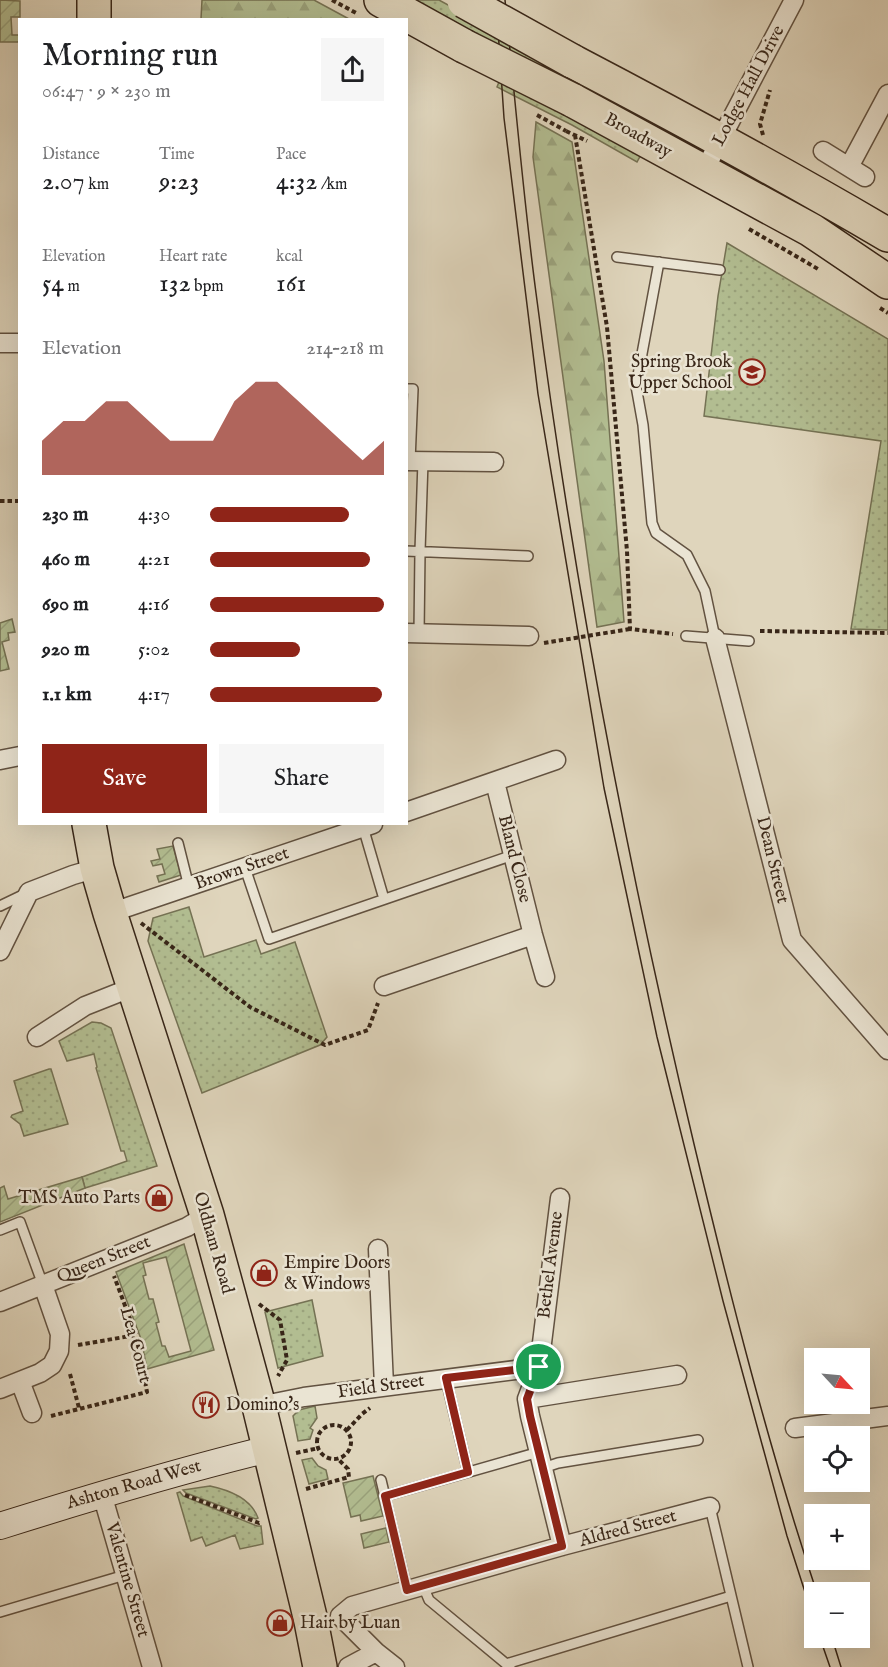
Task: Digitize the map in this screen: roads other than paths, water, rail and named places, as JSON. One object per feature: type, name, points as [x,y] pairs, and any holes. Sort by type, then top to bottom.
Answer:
[{"type":"highway","points":[[94,0],[94,18]]},
{"type":"highway","name":"Broadway","points":[[462,1],[765,163],[888,235]]},
{"type":"highway","name":"Broadway","points":[[370,7],[397,18]]},
{"type":"highway","name":"Broadway","points":[[408,23],[464,46],[569,115],[704,171],[811,230],[883,295]]},
{"type":"highway","name":"Oldham Road","points":[[88,825],[97,868],[124,917],[133,987],[207,1215],[259,1406],[281,1452],[326,1618],[320,1667]]},
{"type":"street","name":"Lodge Hall Drive","points":[[704,171],[794,0]]},
{"type":"street","points":[[849,167],[888,94]]},
{"type":"street","points":[[823,151],[865,177]]},
{"type":"street","points":[[0,343],[18,343]]},
{"type":"street","points":[[413,461],[494,462]]},
{"type":"street","points":[[413,633],[536,640]]},
{"type":"street","name":"Dean Street","points":[[715,639],[792,940],[888,1050]]},
{"type":"street","points":[[408,811],[556,760]]},
{"type":"street","name":"Bland Close","points":[[495,782],[545,977]]},
{"type":"street","name":"Brown Street","points":[[124,917],[189,887],[368,825]]},
{"type":"street","points":[[0,951],[29,892],[73,874],[97,868]]},
{"type":"street","points":[[384,986],[533,935]]},
{"type":"street","points":[[37,1037],[85,1006],[133,987]]},
{"type":"street","name":"Bethel Avenue","points":[[527,1399],[539,1367],[560,1198]]},
{"type":"street","name":"Queen Street","points":[[0,1302],[187,1227],[207,1215]]},
{"type":"street","points":[[378,1249],[384,1386]]},
{"type":"street","points":[[0,1389],[40,1373],[52,1365],[59,1351],[60,1334],[43,1285]]},
{"type":"street","name":"Field Street","points":[[259,1406],[304,1397],[539,1367]]},
{"type":"street","points":[[562,1546],[527,1399],[677,1374]]},
{"type":"street","points":[[20,1381],[39,1415]]},
{"type":"street","points":[[795,1428],[888,1416]]},
{"type":"street","name":"Ashton Road West","points":[[0,1526],[207,1464],[281,1452]]},
{"type":"street","name":"Valentine Street","points":[[102,1494],[152,1667]]},
{"type":"street","name":"Aldred Street","points":[[326,1618],[352,1605],[710,1507]]},
{"type":"street","points":[[326,1618],[394,1667]]},
{"type":"street","points":[[348,1667],[376,1652]]},
{"type":"lane","points":[[618,257],[720,270]]},
{"type":"lane","points":[[659,262],[636,386],[643,425],[652,523],[656,533],[687,555],[705,591],[715,639]]},
{"type":"lane","points":[[408,389],[413,389],[413,461],[420,551],[413,633]]},
{"type":"lane","points":[[408,551],[528,556]]},
{"type":"lane","points":[[686,636],[749,641]]},
{"type":"lane","points":[[368,825],[384,899]]},
{"type":"lane","points":[[178,843],[189,887]]},
{"type":"lane","points":[[245,868],[268,939],[513,855]]},
{"type":"lane","points":[[0,906],[29,892]]},
{"type":"lane","points":[[0,1230],[20,1222],[43,1285]]},
{"type":"lane","points":[[446,1378],[468,1472]]},
{"type":"lane","points":[[385,1496],[468,1472],[541,1460],[558,1463],[698,1440]]},
{"type":"lane","points":[[381,1480],[415,1588],[508,1665],[731,1596]]},
{"type":"lane","points":[[710,1507],[748,1667]]},
{"type":"lane","points":[[0,1612],[125,1575]]},
{"type":"tram line","points":[[496,0],[504,118],[538,394],[604,788],[657,1037],[723,1301],[787,1536],[804,1589]]},
{"type":"tram line","points":[[505,0],[527,220],[551,400],[585,614],[624,827],[669,1038],[722,1257],[766,1426],[813,1582]]},
{"type":"tram line","points":[[823,1648],[830,1667]]},
{"type":"tram line","points":[[835,1648],[841,1667]]},
{"type":"place","name":"Spring Brook Upper School","points":[[752,372]]},
{"type":"place","name":"TMS Auto Parts","points":[[159,1198]]},
{"type":"place","name":"Empire Doors & Windows","points":[[264,1273]]},
{"type":"place","name":"Domino's","points":[[206,1405]]},
{"type":"place","name":"Hair by Luan","points":[[280,1623]]}]
